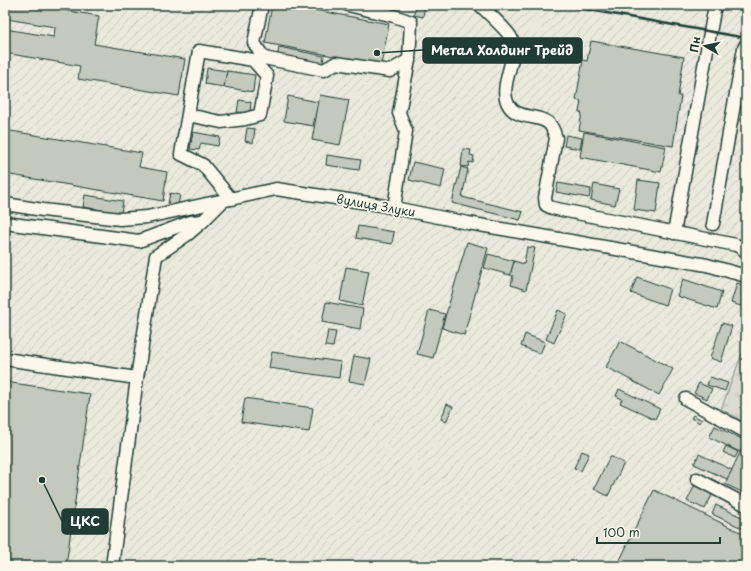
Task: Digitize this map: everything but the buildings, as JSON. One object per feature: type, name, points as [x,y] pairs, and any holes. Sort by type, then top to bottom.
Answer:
[{"type":"street","points":[[262,5],[254,44],[264,58],[324,70],[336,63],[390,71],[409,60]]},
{"type":"street","points":[[348,5],[394,16],[411,22],[409,60],[399,113],[406,131],[394,208]]},
{"type":"street","points":[[480,5],[510,37],[513,50],[506,88],[507,102],[513,110],[520,114],[547,122],[554,129],[556,138],[545,198],[546,205],[552,208],[736,245],[746,252]]},
{"type":"street","points":[[674,233],[715,5]]},
{"type":"street","points":[[713,224],[744,48],[746,45]]},
{"type":"street","points":[[112,566],[137,378],[156,256],[188,234],[227,200],[203,165],[181,154],[199,51],[253,60],[267,76],[260,115],[245,120],[222,122],[188,115]]},
{"type":"street","name":"вулиця Злуки","points":[[5,204],[120,219],[147,217],[276,189],[394,208],[468,223],[707,265],[746,276]]},
{"type":"street","points":[[5,223],[139,241],[190,222],[203,221]]},
{"type":"street","points":[[5,359],[137,378]]},
{"type":"street","points":[[686,399],[746,432]]},
{"type":"street","points":[[697,479],[746,505]]},
{"type":"shaded area","points":[[5,5],[746,5],[746,566],[5,566]]},
{"type":"green space","points":[[746,343],[746,423],[721,409]]},
{"type":"railway","points":[[562,5],[746,38]]},
{"type":"place","name":"Метал Холдинг Трейд","points":[[377,53]]},
{"type":"place","name":"ЦКС","points":[[42,480]]}]
